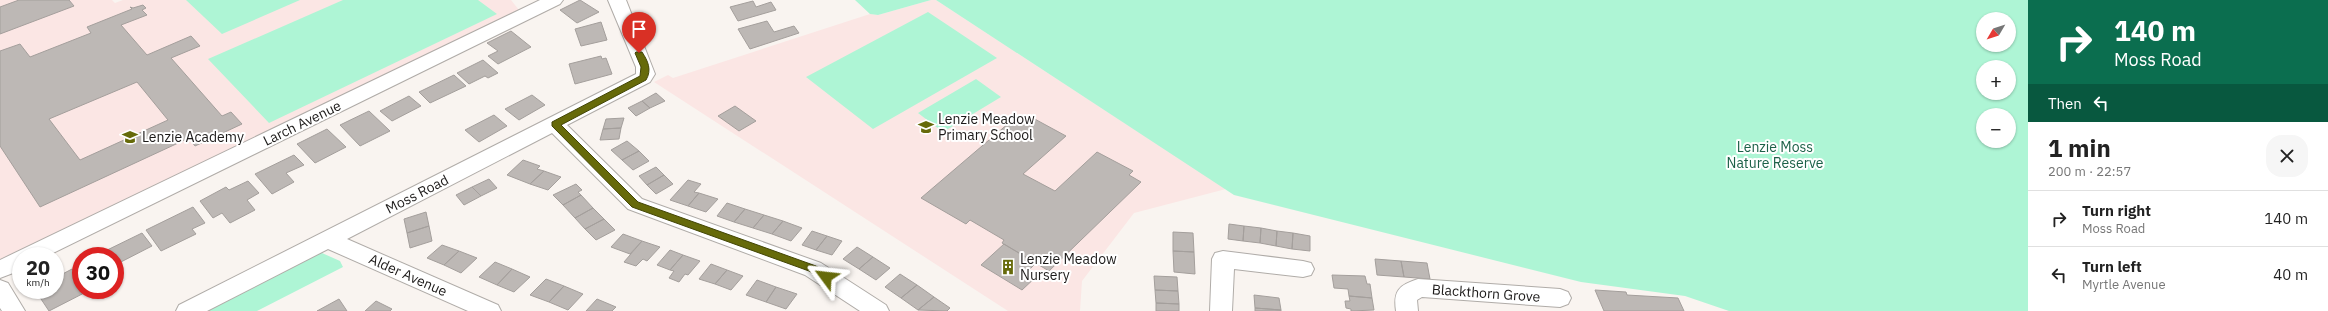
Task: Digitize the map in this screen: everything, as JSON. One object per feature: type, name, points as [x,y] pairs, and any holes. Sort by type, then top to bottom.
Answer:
[{"type":"street","name":"Larch Avenue","points":[[46,247],[554,0]]},
{"type":"street","name":"Moss Road","points":[[187,311],[635,83],[646,74],[645,67],[617,0]]},
{"type":"street","points":[[555,124],[635,204],[813,269],[878,311]]},
{"type":"street","name":"Alder Avenue","points":[[327,240],[487,310]]},
{"type":"street","points":[[1220,311],[1223,259],[1303,269]]},
{"type":"street","points":[[0,270],[12,264]]},
{"type":"street","points":[[0,288],[14,311]]},
{"type":"street","name":"Blackthorn Grove","points":[[1407,311],[1405,297],[1418,288],[1560,298]]},
{"type":"shaded area","name":"Lenzie Academy","points":[[0,0],[112,0],[115,3],[123,0],[511,0],[519,10],[35,247],[12,247],[12,258],[0,264]]},
{"type":"shaded area","name":"Lenzie Meadow Primary School","points":[[931,0],[936,0],[1226,189],[1134,213],[1082,281],[1080,311],[1008,311],[654,82],[668,75],[673,78],[870,14],[878,15]]},
{"type":"green space","points":[[186,0],[300,0],[222,34]]},
{"type":"green space","points":[[343,0],[478,0],[497,14],[269,123],[208,59]]},
{"type":"green space","points":[[855,0],[931,0],[878,15],[870,14]]},
{"type":"green space","name":"Lenzie Moss Nature Reserve","points":[[936,0],[2028,0],[2028,311],[1729,311],[1685,296],[1581,282],[1234,195]]},
{"type":"green space","points":[[928,12],[997,58],[873,129],[806,77]]},
{"type":"green space","points":[[976,79],[1001,97],[943,132],[918,113]]},
{"type":"green space","points":[[322,253],[340,261],[343,267],[257,311],[199,311],[306,256]]},
{"type":"building","points":[[19,0],[69,0],[74,6],[0,34],[0,7]]},
{"type":"building","points":[[580,0],[599,12],[577,23],[560,10]]},
{"type":"building","points":[[753,1],[756,7],[771,2],[776,10],[738,21],[730,7]]},
{"type":"building","points":[[143,5],[146,8],[142,10],[147,15],[121,25],[147,55],[191,36],[200,46],[171,58],[222,116],[231,112],[242,124],[195,146],[189,138],[40,207],[0,146],[0,51],[20,44],[30,57],[91,33],[87,27],[132,9],[130,7],[133,8]],"holes":[[[137,82],[168,120],[80,160],[49,119]]]},
{"type":"building","points":[[767,21],[774,32],[794,26],[799,33],[750,49],[738,29]]},
{"type":"building","points":[[601,22],[607,40],[581,46],[575,29]]},
{"type":"building","points":[[511,31],[531,47],[498,64],[488,56],[498,51],[487,43]]},
{"type":"building","points":[[601,56],[602,59],[606,58],[612,74],[575,84],[569,64]]},
{"type":"building","points":[[483,60],[498,73],[488,78],[485,76],[469,84],[457,73]]},
{"type":"building","points":[[454,75],[466,86],[430,103],[419,92]]},
{"type":"building","points":[[656,93],[665,101],[650,108],[642,101]]},
{"type":"building","points":[[532,95],[545,105],[519,120],[505,109]]},
{"type":"building","points":[[409,96],[421,106],[392,121],[380,111]]},
{"type":"building","points":[[642,101],[650,108],[636,116],[628,108]]},
{"type":"building","points":[[735,106],[756,121],[739,131],[718,116]]},
{"type":"building","points":[[369,111],[390,131],[360,146],[340,125]]},
{"type":"building","points":[[494,115],[507,126],[479,142],[465,130]]},
{"type":"building","name":"Lenzie Meadow Primary School","points":[[1016,117],[1026,122],[1031,117],[1066,136],[1023,174],[1055,191],[1097,152],[1133,171],[1129,175],[1141,182],[1049,271],[1002,243],[1004,240],[970,220],[966,224],[921,198]]},
{"type":"building","points":[[624,118],[621,128],[603,129],[606,119]]},
{"type":"building","points":[[621,128],[619,139],[600,140],[603,129]]},
{"type":"building","points":[[327,129],[346,147],[315,163],[297,144]]},
{"type":"building","points":[[627,141],[639,151],[622,160],[611,150]]},
{"type":"building","points":[[639,151],[649,161],[633,170],[622,160]]},
{"type":"building","points":[[294,155],[304,165],[286,173],[294,182],[272,194],[255,174]]},
{"type":"building","points":[[523,160],[540,166],[537,169],[544,171],[530,184],[507,175]]},
{"type":"building","points":[[656,167],[664,175],[647,185],[639,176]]},
{"type":"building","points":[[544,171],[561,177],[548,190],[530,184]]},
{"type":"building","points":[[664,175],[673,184],[656,194],[647,185]]},
{"type":"building","points":[[489,179],[497,188],[481,196],[472,187]]},
{"type":"building","points":[[688,180],[701,184],[694,192],[699,193],[688,206],[670,200]]},
{"type":"building","points":[[248,181],[259,193],[247,200],[255,210],[230,223],[222,213],[213,218],[200,201],[226,187],[229,190]]},
{"type":"building","points":[[576,184],[582,190],[578,192],[581,195],[563,205],[553,195]]},
{"type":"building","points":[[472,187],[481,196],[464,205],[456,195]]},
{"type":"building","points":[[699,193],[718,199],[706,212],[688,206]]},
{"type":"building","points":[[581,195],[593,208],[575,218],[563,205]]},
{"type":"building","points":[[727,203],[745,209],[734,222],[717,216]]},
{"type":"building","points":[[193,207],[205,223],[192,229],[196,234],[161,251],[146,230]]},
{"type":"building","points":[[593,208],[604,219],[585,229],[575,218]]},
{"type":"building","points":[[745,209],[764,215],[753,228],[734,222]]},
{"type":"building","points":[[426,212],[429,226],[407,233],[404,219]]},
{"type":"building","points":[[764,215],[783,221],[772,234],[753,228]]},
{"type":"building","points":[[604,219],[615,230],[596,240],[585,229]]},
{"type":"building","points":[[783,221],[802,228],[791,241],[772,234]]},
{"type":"building","points":[[1229,224],[1244,226],[1243,241],[1228,239]]},
{"type":"building","points":[[429,226],[432,241],[410,248],[407,233]]},
{"type":"building","points":[[1244,226],[1261,228],[1260,243],[1243,241]]},
{"type":"building","points":[[1261,228],[1277,231],[1276,246],[1260,243]]},
{"type":"building","points":[[812,231],[827,236],[816,250],[802,245]]},
{"type":"building","points":[[1277,231],[1293,233],[1292,249],[1276,246]]},
{"type":"building","points":[[1173,232],[1193,233],[1194,252],[1173,251]]},
{"type":"building","points":[[142,233],[152,246],[124,260],[124,247],[113,247]]},
{"type":"building","points":[[1293,233],[1310,236],[1310,251],[1292,249]]},
{"type":"building","points":[[623,234],[642,241],[630,254],[611,247]]},
{"type":"building","points":[[827,236],[842,241],[832,255],[816,250]]},
{"type":"building","points":[[642,241],[660,247],[647,261],[643,259],[636,266],[624,262]]},
{"type":"building","name":"Lenzie Meadow Nursery","points":[[1004,244],[1036,263],[1029,270],[1038,275],[1022,290],[981,265]]},
{"type":"building","points":[[442,245],[459,251],[444,265],[427,258]]},
{"type":"building","points":[[857,247],[873,257],[859,269],[843,259]]},
{"type":"building","points":[[670,250],[683,255],[670,270],[657,265]]},
{"type":"building","points":[[459,251],[477,258],[461,273],[444,265]]},
{"type":"building","points":[[1173,251],[1194,252],[1195,274],[1174,272]]},
{"type":"building","points":[[683,255],[700,261],[688,275],[685,274],[679,282],[669,278],[674,271],[670,270]]},
{"type":"building","points":[[873,257],[890,268],[876,280],[859,269]]},
{"type":"building","points":[[1375,259],[1401,261],[1404,277],[1377,275]]},
{"type":"building","points":[[1401,261],[1427,263],[1430,279],[1404,277]]},
{"type":"building","points":[[495,262],[512,269],[497,285],[479,277]]},
{"type":"building","points":[[711,264],[727,270],[715,284],[699,279]]},
{"type":"building","points":[[72,269],[72,299],[49,311],[41,299],[64,299],[64,273]]},
{"type":"building","points":[[512,269],[530,277],[514,292],[497,285]]},
{"type":"building","points":[[727,270],[743,276],[731,290],[715,284]]},
{"type":"building","points":[[900,274],[917,285],[901,298],[885,287]]},
{"type":"building","points":[[1332,275],[1365,276],[1367,284],[1370,284],[1372,298],[1349,296],[1348,289],[1334,288]]},
{"type":"building","points":[[1154,276],[1177,277],[1178,291],[1155,290]]},
{"type":"building","points":[[546,279],[564,286],[549,302],[530,295]]},
{"type":"building","points":[[757,280],[776,287],[766,302],[746,295]]},
{"type":"building","points":[[917,285],[934,297],[918,310],[901,298]]},
{"type":"building","points":[[564,286],[583,294],[568,310],[549,302]]},
{"type":"building","points":[[776,287],[797,294],[786,309],[766,302]]},
{"type":"building","points":[[1155,290],[1178,291],[1179,304],[1156,303]]},
{"type":"building","points":[[1595,290],[1626,292],[1627,295],[1678,298],[1684,311],[1604,311]]},
{"type":"building","points":[[1254,295],[1279,298],[1281,310],[1255,308]]},
{"type":"building","points":[[1349,296],[1372,298],[1374,310],[1351,311],[1351,309],[1346,308],[1345,301],[1350,301]]},
{"type":"building","points":[[934,297],[950,308],[947,311],[918,310]]},
{"type":"building","points":[[339,299],[347,311],[317,311]]},
{"type":"building","points":[[597,299],[616,307],[612,311],[586,311]]},
{"type":"building","points":[[376,301],[392,309],[390,311],[365,311]]},
{"type":"building","points":[[1156,303],[1179,304],[1179,311],[1156,311]]},
{"type":"building","points":[[1255,308],[1281,310],[1281,311],[1255,311]]},
{"type":"place","name":"Lenzie Meadow Primary School","points":[[926,127]]},
{"type":"place","name":"Lenzie Academy","points":[[130,137]]},
{"type":"place","name":"Lenzie Meadow Nursery","points":[[1008,267]]},
{"type":"route","points":[[639,53],[645,67],[646,74],[643,78],[555,124],[635,204],[813,269],[826,277]]}]
